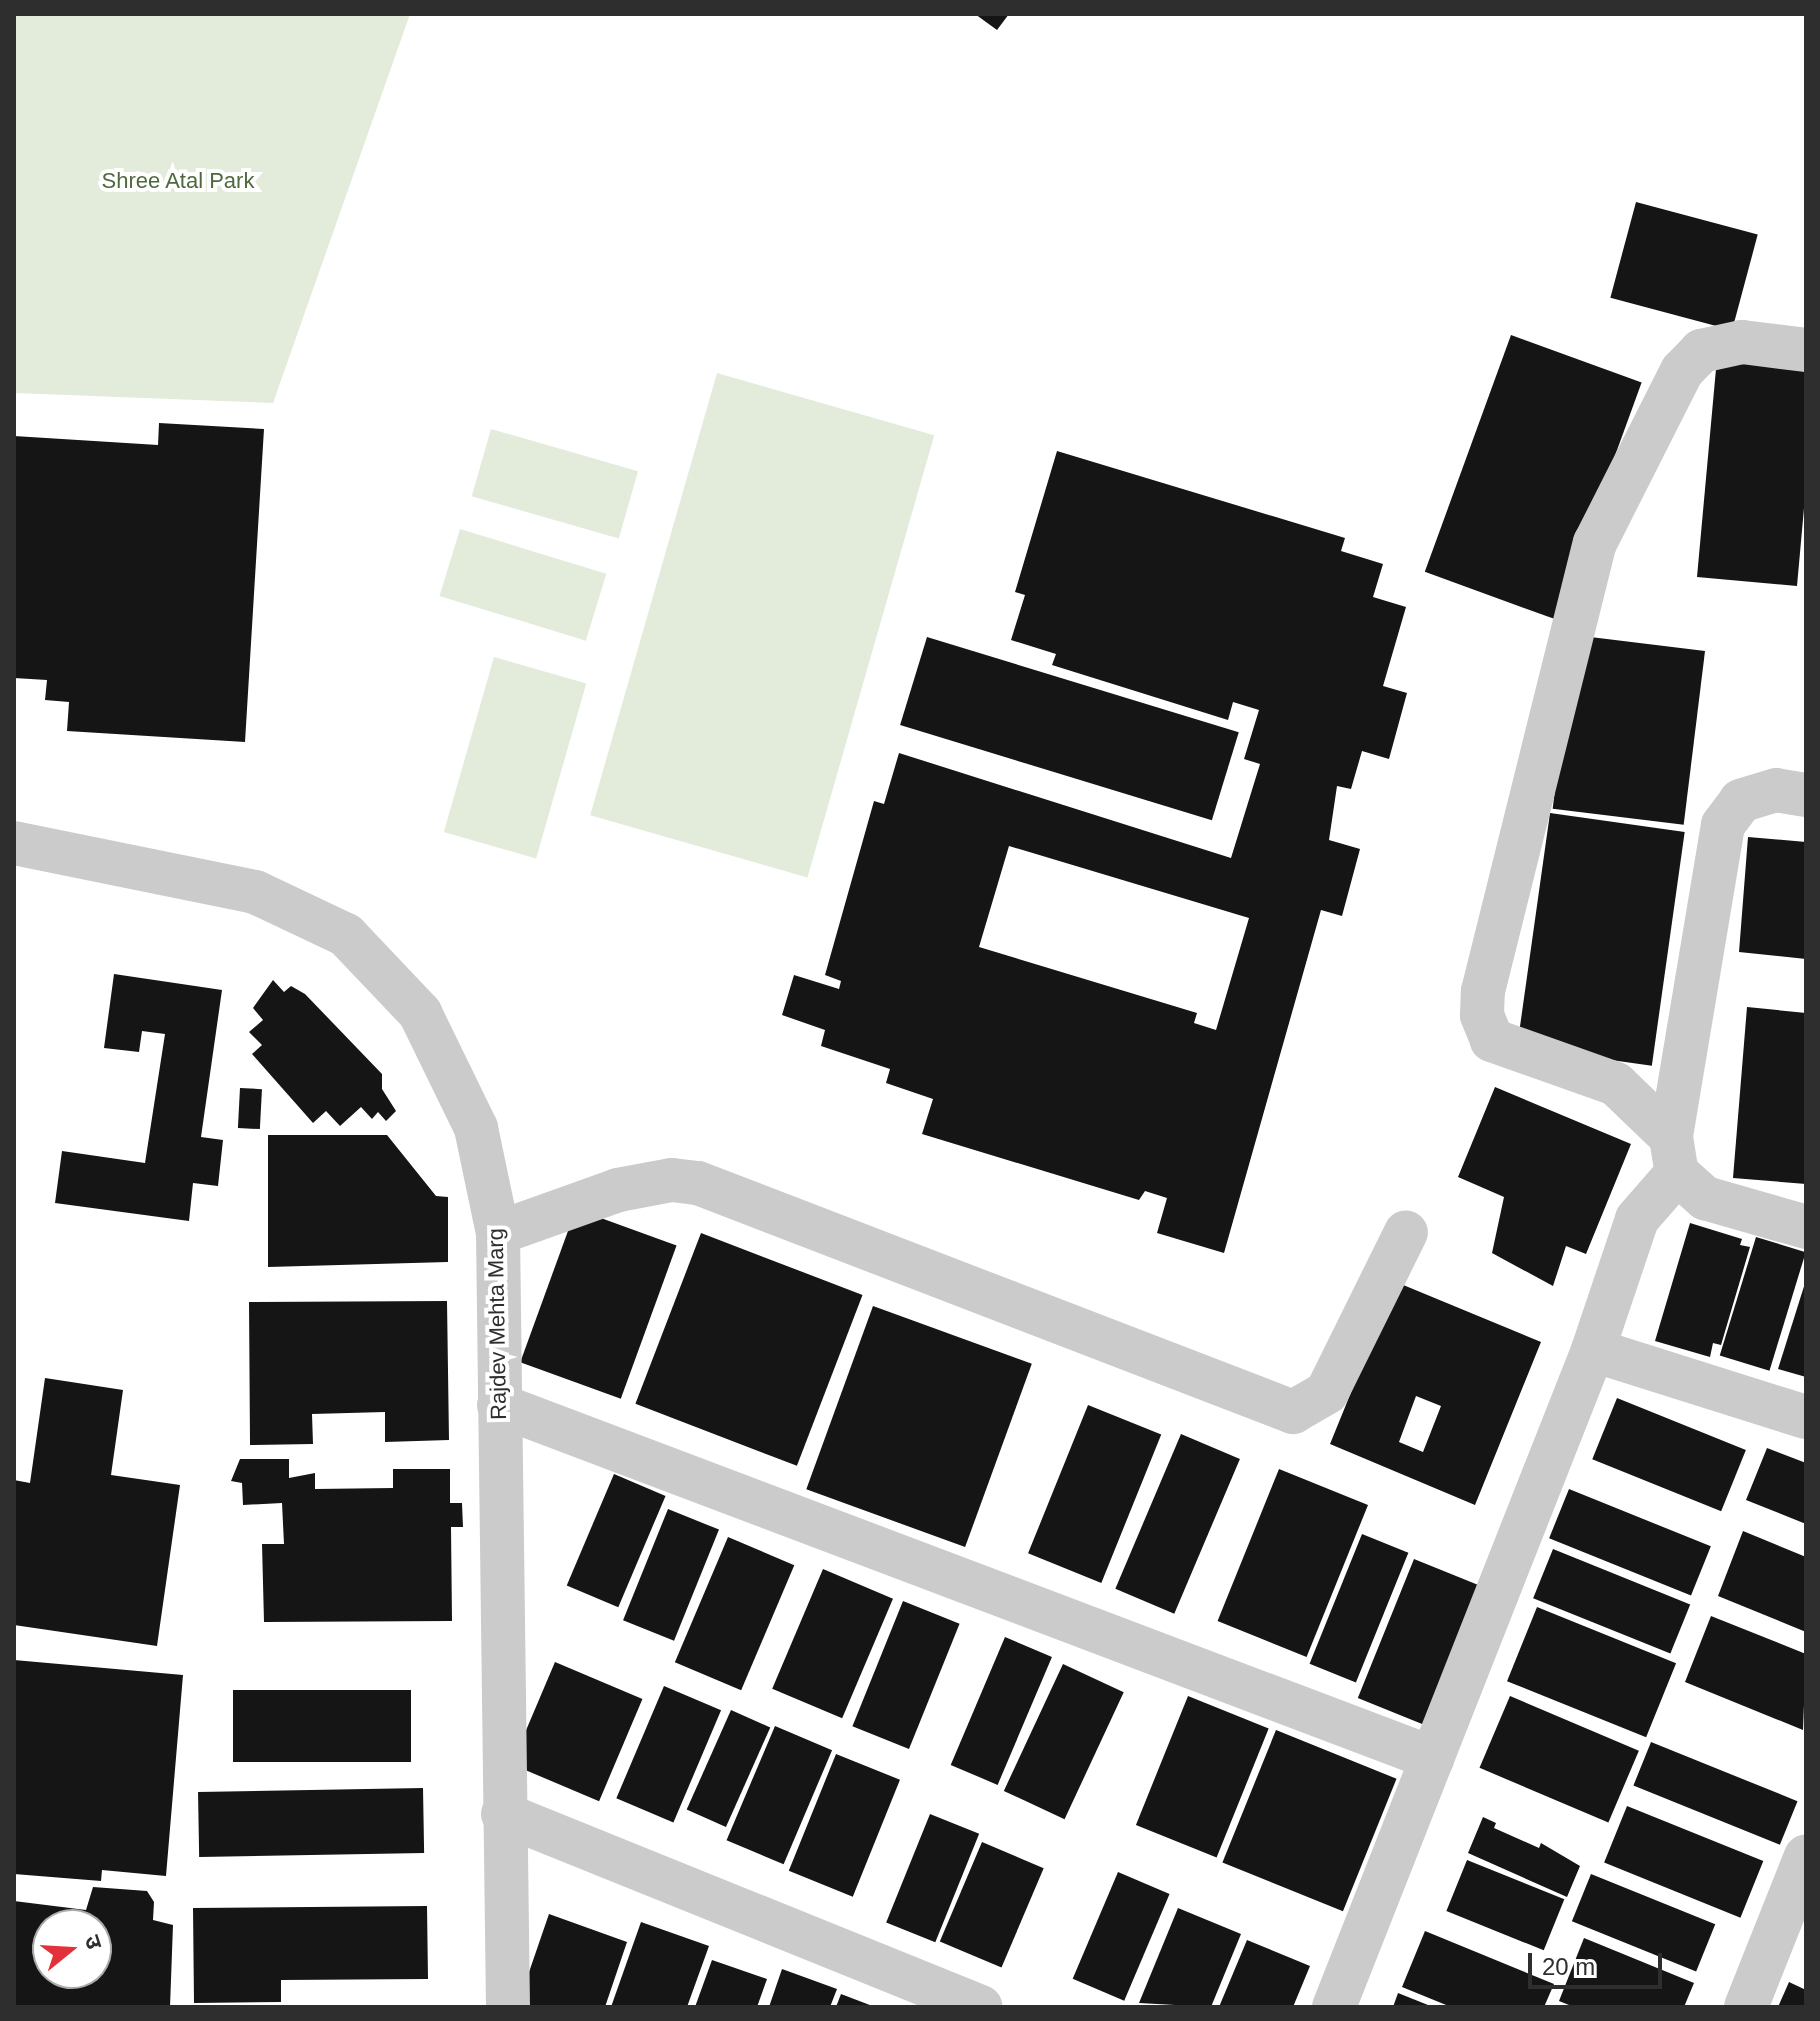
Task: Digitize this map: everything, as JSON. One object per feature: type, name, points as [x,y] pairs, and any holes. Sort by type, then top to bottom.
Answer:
[{"type":"street","points":[[1806,350],[1742,342],[1701,351],[1682,371],[1601,530],[1483,991],[1482,1015],[1492,1040],[1616,1084],[1705,1198],[1806,1227]]},
{"type":"street","points":[[1334,2007],[1593,1350],[1637,1219],[1674,1155],[1723,825],[1741,801],[1776,790],[1806,795]]},
{"type":"street","name":"Rajdev Mehta Marg","points":[[14,843],[255,892],[346,935],[420,1013],[476,1128],[498,1233],[503,1814],[508,2007]]},
{"type":"street","points":[[498,1233],[618,1190],[672,1180],[698,1183],[1293,1412],[1327,1392],[1406,1232]]},
{"type":"street","points":[[1593,1350],[1806,1417]]},
{"type":"street","points":[[499,1405],[1432,1758]]},
{"type":"street","points":[[503,1814],[981,2007]]},
{"type":"street","points":[[1746,2007],[1806,1856]]},
{"type":"green space","name":"Shree Atal Park","points":[[14,14],[410,14],[273,403],[14,393]]},
{"type":"green space","points":[[717,373],[934,435],[807,877],[590,815]]},
{"type":"green space","points":[[491,429],[638,471],[619,538],[472,496]]},
{"type":"green space","points":[[460,529],[606,574],[586,641],[440,596]]},
{"type":"green space","points":[[494,657],[586,683],[536,858],[444,832]]},
{"type":"building","points":[[975,14],[1009,14],[997,30]]},
{"type":"building","points":[[1636,202],[1758,235],[1732,330],[1610,298]]},
{"type":"building","points":[[1511,335],[1642,383],[1555,619],[1425,572]]},
{"type":"building","points":[[1717,358],[1806,366],[1806,486],[1797,586],[1697,577]]},
{"type":"building","points":[[159,423],[264,429],[245,742],[67,731],[69,702],[45,700],[47,680],[14,678],[14,436],[158,445]]},
{"type":"building","points":[[1057,451],[1345,538],[1341,551],[1383,564],[1373,597],[1406,607],[1383,686],[1407,693],[1389,759],[1362,751],[1351,789],[1337,786],[1329,840],[1360,849],[1342,916],[1321,910],[1224,1253],[1157,1233],[1167,1198],[1145,1191],[1139,1200],[922,1134],[933,1099],[886,1083],[890,1069],[821,1046],[825,1030],[782,1015],[794,975],[839,989],[841,981],[825,975],[874,801],[884,804],[899,753],[1231,858],[1260,764],[1244,759],[1259,710],[1233,702],[1228,720],[1052,665],[1056,654],[1011,640],[1025,595],[1015,592]],"holes":[[[1009,846],[1249,918],[1216,1030],[1194,1023],[1197,1013],[979,947]]]},
{"type":"building","points":[[1574,635],[1705,651],[1684,825],[1553,809]]},
{"type":"building","points":[[927,637],[1239,732],[1212,820],[900,725]]},
{"type":"building","points":[[1550,813],[1685,832],[1652,1066],[1517,1047]]},
{"type":"building","points":[[1748,837],[1806,842],[1806,959],[1739,952]]},
{"type":"building","points":[[114,974],[222,990],[201,1137],[223,1140],[218,1186],[193,1183],[189,1221],[55,1203],[62,1151],[145,1163],[165,1034],[142,1031],[139,1052],[104,1048]]},
{"type":"building","points":[[273,980],[284,992],[291,986],[305,994],[382,1074],[382,1089],[396,1111],[386,1121],[378,1112],[372,1119],[361,1107],[340,1126],[326,1111],[313,1123],[252,1054],[262,1045],[249,1032],[263,1020],[253,1008]]},
{"type":"building","points":[[1747,1007],[1806,1013],[1806,1184],[1733,1178]]},
{"type":"building","points":[[1495,1087],[1631,1144],[1586,1254],[1566,1246],[1553,1286],[1492,1253],[1504,1197],[1458,1177]]},
{"type":"building","points":[[240,1088],[262,1089],[260,1129],[238,1128]]},
{"type":"building","points":[[268,1135],[387,1135],[436,1196],[448,1197],[448,1262],[268,1267]]},
{"type":"building","points":[[576,1209],[677,1246],[621,1399],[520,1362]]},
{"type":"building","points":[[1690,1223],[1742,1239],[1740,1245],[1750,1247],[1721,1345],[1713,1343],[1710,1357],[1655,1341]]},
{"type":"building","points":[[701,1233],[863,1295],[797,1466],[635,1404]]},
{"type":"building","points":[[1756,1237],[1806,1252],[1769,1371],[1720,1356]]},
{"type":"building","points":[[1806,1280],[1806,1377],[1778,1369]]},
{"type":"building","points":[[1396,1282],[1541,1342],[1475,1505],[1330,1444]],"holes":[[[1416,1396],[1441,1406],[1423,1452],[1399,1442]]]},
{"type":"building","points":[[447,1301],[449,1440],[385,1442],[385,1412],[312,1414],[313,1444],[250,1445],[249,1302]]},
{"type":"building","points":[[873,1306],[1032,1364],[965,1547],[806,1489]]},
{"type":"building","points":[[45,1378],[123,1390],[111,1475],[180,1485],[157,1646],[14,1625],[14,1480],[30,1483]]},
{"type":"building","points":[[1617,1398],[1746,1450],[1721,1511],[1592,1459]]},
{"type":"building","points":[[1088,1405],[1161,1435],[1101,1583],[1028,1553]]},
{"type":"building","points":[[1181,1434],[1240,1459],[1174,1614],[1115,1589]]},
{"type":"building","points":[[1767,1448],[1806,1463],[1806,1524],[1746,1500]]},
{"type":"building","points":[[240,1459],[289,1459],[289,1478],[315,1473],[315,1489],[393,1488],[393,1469],[450,1469],[450,1503],[462,1503],[463,1527],[451,1527],[452,1621],[264,1622],[262,1544],[284,1544],[282,1503],[243,1505],[242,1483],[231,1481]]},
{"type":"building","points":[[1279,1469],[1368,1505],[1307,1657],[1218,1621]]},
{"type":"building","points":[[614,1474],[666,1496],[618,1607],[567,1585]]},
{"type":"building","points":[[1569,1489],[1711,1546],[1691,1595],[1549,1538]]},
{"type":"building","points":[[668,1509],[719,1530],[674,1641],[623,1620]]},
{"type":"building","points":[[1743,1531],[1806,1557],[1806,1632],[1718,1596]]},
{"type":"building","points":[[1362,1534],[1408,1553],[1356,1683],[1310,1664]]},
{"type":"building","points":[[728,1537],[794,1565],[741,1690],[675,1662]]},
{"type":"building","points":[[1553,1549],[1690,1604],[1670,1654],[1533,1598]]},
{"type":"building","points":[[1414,1559],[1490,1590],[1434,1729],[1358,1698]]},
{"type":"building","points":[[823,1569],[893,1599],[842,1718],[772,1689]]},
{"type":"building","points":[[903,1601],[960,1624],[909,1749],[852,1726]]},
{"type":"building","points":[[1537,1607],[1676,1663],[1646,1737],[1507,1681]]},
{"type":"building","points":[[1711,1616],[1806,1654],[1803,1730],[1685,1682]]},
{"type":"building","points":[[1005,1637],[1052,1657],[998,1785],[951,1765]]},
{"type":"building","points":[[14,1660],[183,1675],[166,1876],[102,1870],[101,1881],[14,1874]]},
{"type":"building","points":[[555,1662],[642,1699],[599,1801],[512,1764]]},
{"type":"building","points":[[1063,1664],[1124,1692],[1065,1819],[1004,1791]]},
{"type":"building","points":[[664,1686],[721,1710],[673,1823],[616,1798]]},
{"type":"building","points":[[233,1690],[411,1690],[411,1762],[233,1762]]},
{"type":"building","points":[[1188,1696],[1269,1729],[1217,1857],[1136,1825]]},
{"type":"building","points":[[1510,1696],[1639,1751],[1608,1823],[1480,1768]]},
{"type":"building","points":[[731,1710],[770,1727],[726,1827],[687,1810]]},
{"type":"building","points":[[775,1726],[832,1750],[784,1864],[727,1840]]},
{"type":"building","points":[[1276,1730],[1397,1779],[1343,1911],[1222,1863]]},
{"type":"building","points":[[1651,1742],[1797,1801],[1780,1845],[1633,1786]]},
{"type":"building","points":[[836,1754],[900,1780],[853,1897],[789,1871]]},
{"type":"building","points":[[423,1788],[424,1853],[199,1857],[198,1792]]},
{"type":"building","points":[[1627,1806],[1763,1861],[1740,1918],[1604,1863]]},
{"type":"building","points":[[930,1814],[979,1834],[935,1942],[886,1922]]},
{"type":"building","points":[[1483,1817],[1496,1823],[1494,1828],[1539,1848],[1541,1843],[1580,1866],[1567,1897],[1468,1853]]},
{"type":"building","points":[[982,1842],[1044,1868],[1001,1968],[940,1941]]},
{"type":"building","points":[[1467,1860],[1564,1899],[1544,1950],[1446,1911]]},
{"type":"building","points":[[1118,1872],[1170,1894],[1124,2001],[1073,1979]]},
{"type":"building","points":[[1591,1874],[1715,1924],[1696,1971],[1572,1921]]},
{"type":"building","points":[[93,1887],[147,1891],[154,1902],[153,1920],[173,1925],[170,2007],[14,2007],[14,1901],[78,1909],[32,1909],[32,1989],[112,1989],[112,1909],[86,1909]]},
{"type":"building","points":[[427,1906],[428,1979],[281,1980],[281,2002],[194,2003],[193,1908]]},
{"type":"building","points":[[1178,1908],[1241,1934],[1211,2007],[1139,2003]]},
{"type":"building","points":[[549,1914],[627,1942],[605,2007],[517,2007]]},
{"type":"building","points":[[641,1922],[709,1946],[687,2007],[611,2007]]},
{"type":"building","points":[[1425,1931],[1554,1984],[1544,2007],[1451,2007],[1402,1987]]},
{"type":"building","points":[[1584,1938],[1694,1983],[1684,2007],[1574,2007],[1559,2001]]},
{"type":"building","points":[[1247,1940],[1310,1966],[1293,2007],[1219,2007]]},
{"type":"building","points":[[712,1960],[767,1979],[757,2007],[695,2007]]},
{"type":"building","points":[[782,1969],[837,1989],[830,2007],[769,2007]]},
{"type":"building","points":[[1789,1982],[1806,1990],[1806,2007],[1778,2007]]},
{"type":"building","points":[[1398,1993],[1433,2007],[1393,2007]]},
{"type":"building","points":[[841,1994],[875,2007],[836,2007]]}]
